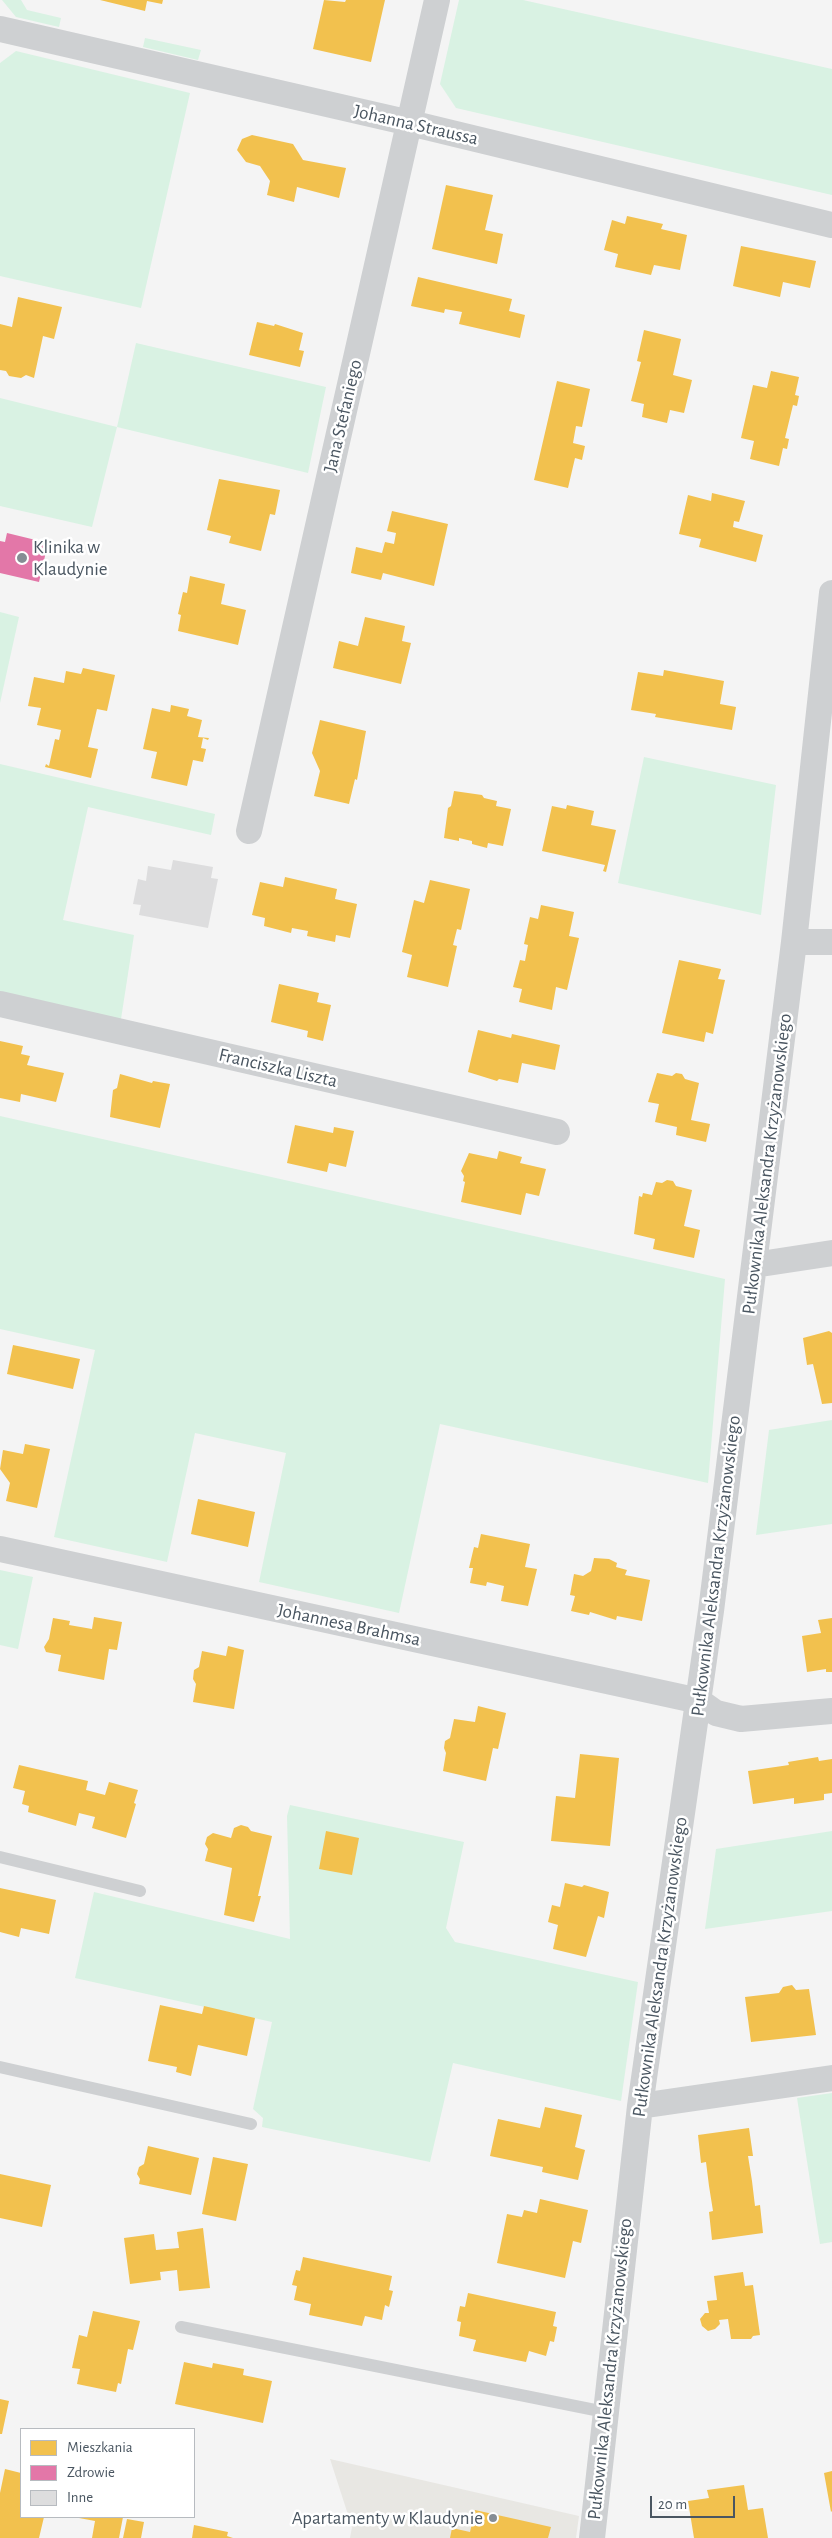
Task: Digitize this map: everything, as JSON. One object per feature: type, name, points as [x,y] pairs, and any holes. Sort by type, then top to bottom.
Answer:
[{"type":"street","name":"Jana Stefaniego","points":[[249,831],[438,0]]},
{"type":"street","name":"Johanna Straussa","points":[[0,29],[410,123],[832,225]]},
{"type":"street","name":"Pułkownika Aleksandra Krzyżanowskiego","points":[[592,2538],[640,2106],[698,1701],[754,1264],[830,634],[832,593]]},
{"type":"street","points":[[794,942],[832,942]]},
{"type":"street","name":"Franciszka Liszta","points":[[0,1004],[557,1132]]},
{"type":"street","points":[[754,1264],[832,1253]]},
{"type":"street","name":"Johannesa Brahmsa","points":[[0,1549],[698,1701],[716,1713],[741,1719],[832,1711]]},
{"type":"street","points":[[640,2106],[832,2078]]},
{"type":"lane","points":[[0,1858],[140,1891]]},
{"type":"lane","points":[[0,2067],[251,2124]]},
{"type":"lane","points":[[181,2327],[605,2412]]},
{"type":"shaded area","points":[[330,2459],[579,2516],[576,2538],[350,2538],[352,2527]]},
{"type":"green space","points":[[2,0],[21,0],[27,10],[61,18],[59,27],[16,17]]},
{"type":"green space","points":[[459,0],[523,0],[832,69],[832,195],[456,108],[440,84]]},
{"type":"green space","points":[[145,38],[201,50],[198,60],[143,47]]},
{"type":"green space","points":[[16,51],[190,93],[141,308],[0,276],[0,63]]},
{"type":"green space","points":[[136,343],[326,387],[308,473],[117,427]]},
{"type":"green space","points":[[0,398],[117,427],[92,527],[0,506]]},
{"type":"green space","points":[[0,612],[19,617],[0,703]]},
{"type":"green space","points":[[644,757],[776,785],[761,915],[618,883]]},
{"type":"green space","points":[[0,764],[215,814],[211,835],[88,807],[63,920],[134,935],[121,1019],[0,993]]},
{"type":"green space","points":[[0,1116],[725,1279],[708,1483],[440,1424],[399,1613],[259,1582],[286,1453],[195,1433],[167,1562],[54,1537],[95,1350],[0,1329]]},
{"type":"green space","points":[[832,1420],[832,1524],[756,1535],[769,1430]]},
{"type":"green space","points":[[0,1570],[33,1577],[18,1649],[0,1645]]},
{"type":"green space","points":[[290,1805],[464,1842],[446,1928],[455,1942],[638,1982],[621,2101],[453,2063],[430,2162],[262,2127],[263,2118],[253,2109],[272,2022],[75,1978],[94,1892],[290,1939],[287,1816]]},
{"type":"green space","points":[[832,1831],[832,1911],[705,1929],[716,1849]]},
{"type":"green space","points":[[832,2093],[832,2242],[820,2244],[797,2098]]},
{"type":"building: Mieszkania","points":[[100,0],[163,0],[162,4],[147,1],[145,11]]},
{"type":"building: Mieszkania","points":[[324,0],[345,2],[346,0],[385,0],[371,62],[313,49]]},
{"type":"building: Mieszkania","points":[[252,135],[293,144],[303,160],[346,168],[339,198],[297,187],[294,202],[267,195],[270,181],[260,166],[246,162],[237,150],[242,139]]},
{"type":"building: Mieszkania","points":[[446,185],[493,195],[485,230],[503,234],[497,264],[432,249]]},
{"type":"building: Mieszkania","points":[[627,216],[663,224],[661,229],[687,235],[680,270],[654,265],[651,275],[615,267],[618,254],[604,250],[612,220],[625,224]]},
{"type":"building: Mieszkania","points":[[741,246],[816,261],[810,288],[783,282],[780,297],[733,286]]},
{"type":"building: Mieszkania","points":[[418,277],[512,299],[509,311],[525,315],[520,338],[459,324],[462,312],[445,309],[444,313],[411,306]]},
{"type":"building: Mieszkania","points":[[18,297],[62,307],[54,339],[43,336],[34,378],[26,375],[21,378],[9,376],[6,371],[0,370],[0,324],[12,327]]},
{"type":"building: Mieszkania","points":[[257,322],[274,326],[275,324],[303,333],[299,350],[304,351],[300,367],[249,355]]},
{"type":"building: Mieszkania","points":[[644,330],[681,339],[673,375],[692,380],[684,413],[670,410],[667,423],[642,417],[644,404],[631,401],[641,362],[637,361]]},
{"type":"building: Mieszkania","points":[[771,371],[799,377],[795,395],[799,396],[797,406],[793,405],[785,438],[789,439],[787,449],[783,448],[779,466],[750,459],[754,441],[741,438],[753,385],[767,388]]},
{"type":"building: Mieszkania","points":[[557,381],[590,389],[582,427],[576,426],[573,443],[585,446],[582,460],[575,458],[568,488],[534,480]]},
{"type":"building: Mieszkania","points":[[219,479],[280,490],[275,515],[270,514],[261,551],[229,543],[231,536],[207,530]]},
{"type":"building: Mieszkania","points":[[712,493],[745,501],[739,522],[734,521],[733,527],[763,535],[756,562],[699,547],[701,539],[679,534],[688,495],[711,501]]},
{"type":"building: Mieszkania","points":[[392,511],[448,524],[434,586],[383,573],[381,580],[351,573],[356,547],[382,553],[385,542],[394,544],[396,533],[387,531]]},
{"type":"building: Mieszkania","points":[[190,576],[225,584],[221,604],[246,610],[238,645],[178,631],[181,615],[178,614],[183,592],[187,593]]},
{"type":"building: Mieszkania","points":[[365,617],[405,626],[402,641],[411,643],[401,684],[333,668],[339,641],[358,646]]},
{"type":"building: Mieszkania","points":[[83,668],[115,675],[107,711],[97,709],[88,747],[98,749],[91,778],[45,767],[46,764],[49,766],[55,739],[59,740],[61,730],[37,725],[41,708],[28,706],[34,677],[64,683],[66,671],[81,674]]},
{"type":"building: Mieszkania","points":[[664,670],[724,681],[720,704],[736,707],[732,730],[655,717],[656,714],[631,710],[638,672],[663,676]]},
{"type":"building: Mieszkania","points":[[171,705],[189,709],[187,716],[202,720],[198,737],[209,738],[208,740],[203,738],[201,748],[206,749],[203,762],[193,760],[187,786],[151,778],[157,752],[143,749],[152,708],[170,712]]},
{"type":"building: Mieszkania","points":[[320,720],[366,731],[357,780],[355,779],[349,804],[314,796],[320,771],[312,753]]},
{"type":"building: Mieszkania","points":[[454,791],[482,795],[484,798],[497,801],[496,806],[511,809],[503,846],[488,843],[487,848],[472,844],[472,841],[459,838],[459,841],[444,838],[448,808],[451,806]]},
{"type":"building: Mieszkania","points":[[567,805],[594,811],[591,825],[616,830],[606,872],[603,871],[605,865],[542,851],[552,806],[566,809]]},
{"type":"building: Mieszkania","points":[[285,877],[337,889],[335,899],[357,904],[350,938],[336,935],[335,942],[307,936],[308,931],[292,928],[291,933],[264,926],[265,918],[252,915],[260,882],[283,887]]},
{"type":"building: Mieszkania","points":[[430,880],[470,889],[461,930],[457,929],[453,945],[457,946],[448,987],[407,977],[412,955],[402,952],[414,900],[424,903]]},
{"type":"building: Mieszkania","points":[[541,905],[574,912],[569,936],[579,938],[567,990],[556,987],[552,1010],[519,1002],[522,989],[513,987],[520,960],[525,961],[528,945],[524,944],[530,917],[538,919]]},
{"type":"building: Mieszkania","points":[[679,960],[721,969],[718,979],[725,980],[713,1034],[706,1032],[704,1042],[662,1033]]},
{"type":"building: Mieszkania","points":[[279,984],[319,993],[317,1002],[331,1005],[323,1041],[307,1037],[308,1031],[271,1022]]},
{"type":"building: Mieszkania","points":[[478,1030],[511,1038],[512,1034],[560,1045],[555,1070],[522,1063],[518,1083],[499,1079],[497,1081],[468,1072]]},
{"type":"building: Mieszkania","points":[[0,1041],[23,1046],[21,1054],[30,1056],[27,1065],[64,1073],[56,1102],[21,1094],[20,1102],[0,1098]]},
{"type":"building: Mieszkania","points":[[657,1073],[672,1076],[676,1073],[682,1074],[685,1079],[699,1083],[691,1120],[710,1124],[706,1142],[676,1135],[677,1127],[655,1122],[659,1104],[648,1102]]},
{"type":"building: Mieszkania","points":[[120,1074],[152,1083],[153,1081],[170,1084],[160,1128],[110,1117],[113,1090],[117,1088]]},
{"type":"building: Mieszkania","points":[[295,1125],[333,1133],[334,1127],[354,1131],[346,1167],[329,1163],[327,1172],[287,1163]]},
{"type":"building: Mieszkania","points":[[499,1151],[522,1157],[520,1163],[546,1169],[539,1196],[526,1193],[521,1215],[461,1202],[465,1182],[463,1181],[464,1176],[461,1171],[469,1153],[497,1159]]},
{"type":"building: Mieszkania","points":[[667,1180],[673,1181],[676,1186],[692,1190],[684,1226],[700,1230],[694,1258],[653,1249],[655,1239],[634,1234],[639,1196],[642,1197],[643,1193],[652,1195],[656,1182],[662,1183]]},
{"type":"building: Mieszkania","points":[[829,1331],[832,1333],[832,1403],[822,1404],[813,1364],[807,1365],[803,1338]]},
{"type":"building: Mieszkania","points":[[13,1345],[80,1359],[73,1389],[7,1374]]},
{"type":"building: Mieszkania","points":[[25,1444],[50,1449],[37,1508],[6,1501],[10,1483],[0,1469],[3,1450],[23,1454]]},
{"type":"building: Mieszkania","points":[[198,1499],[255,1512],[248,1547],[191,1534]]},
{"type":"building: Mieszkania","points":[[481,1534],[530,1544],[525,1567],[537,1569],[528,1606],[501,1601],[504,1586],[487,1582],[486,1586],[470,1583],[473,1568],[469,1568],[474,1547],[478,1548]]},
{"type":"building: Mieszkania","points":[[594,1558],[609,1559],[617,1563],[616,1567],[627,1570],[625,1575],[650,1580],[642,1621],[617,1616],[616,1620],[590,1612],[589,1615],[571,1611],[575,1596],[570,1595],[574,1574],[583,1576],[591,1571]]},
{"type":"building: Mieszkania","points":[[94,1617],[122,1622],[117,1650],[109,1649],[104,1680],[58,1671],[61,1655],[46,1652],[44,1647],[49,1639],[53,1618],[70,1621],[69,1625],[92,1629]]},
{"type":"building: Mieszkania","points":[[832,1618],[832,1672],[826,1672],[826,1669],[807,1672],[802,1636],[821,1633],[818,1620]]},
{"type":"building: Mieszkania","points":[[228,1646],[244,1650],[234,1709],[193,1702],[196,1684],[193,1679],[194,1670],[199,1667],[202,1651],[226,1656]]},
{"type":"building: Mieszkania","points":[[478,1706],[506,1713],[498,1749],[493,1748],[486,1781],[443,1771],[446,1753],[444,1748],[445,1741],[450,1738],[454,1719],[475,1722]]},
{"type":"building: Mieszkania","points":[[580,1754],[619,1758],[610,1846],[551,1841],[556,1796],[575,1798]]},
{"type":"building: Mieszkania","points":[[818,1757],[819,1761],[832,1759],[832,1793],[824,1794],[824,1800],[794,1804],[794,1798],[753,1804],[748,1771],[789,1765],[788,1762]]},
{"type":"building: Mieszkania","points":[[19,1765],[88,1781],[86,1790],[105,1795],[109,1782],[138,1790],[126,1838],[92,1828],[95,1817],[79,1813],[76,1826],[28,1812],[29,1806],[22,1804],[25,1791],[13,1788]]},
{"type":"building: Mieszkania","points":[[241,1825],[248,1827],[251,1831],[272,1836],[258,1896],[261,1896],[254,1922],[224,1915],[232,1868],[205,1861],[208,1849],[205,1844],[207,1837],[213,1833],[231,1838],[234,1828]]},
{"type":"building: Mieszkania","points":[[326,1831],[359,1838],[352,1875],[319,1869]]},
{"type":"building: Mieszkania","points":[[565,1883],[582,1887],[584,1885],[609,1892],[604,1918],[598,1916],[586,1957],[553,1949],[558,1925],[548,1922],[552,1905],[560,1907]]},
{"type":"building: Mieszkania","points":[[0,1888],[56,1900],[49,1934],[21,1928],[19,1937],[0,1932]]},
{"type":"building: Mieszkania","points":[[792,1985],[796,1990],[809,1989],[816,2035],[751,2042],[745,1997],[779,1993],[783,1987]]},
{"type":"building: Mieszkania","points":[[160,2005],[202,2014],[204,2006],[255,2018],[247,2056],[198,2045],[191,2076],[176,2072],[177,2067],[148,2061]]},
{"type":"building: Mieszkania","points":[[545,2107],[582,2115],[575,2147],[585,2150],[578,2180],[542,2172],[543,2167],[490,2156],[498,2119],[540,2128]]},
{"type":"building: Mieszkania","points":[[749,2128],[753,2156],[748,2156],[755,2206],[760,2205],[763,2233],[712,2240],[709,2212],[713,2211],[706,2162],[701,2163],[698,2135]]},
{"type":"building: Mieszkania","points":[[148,2146],[199,2158],[191,2195],[139,2184],[140,2179],[137,2174],[139,2167],[144,2164]]},
{"type":"building: Mieszkania","points":[[213,2157],[248,2164],[236,2221],[202,2214]]},
{"type":"building: Mieszkania","points":[[0,2174],[51,2185],[42,2227],[0,2218]]},
{"type":"building: Mieszkania","points":[[540,2199],[588,2210],[581,2243],[573,2241],[565,2278],[497,2263],[507,2214],[522,2217],[524,2210],[537,2213]]},
{"type":"building: Mieszkania","points":[[203,2228],[210,2288],[179,2291],[177,2270],[160,2272],[161,2280],[130,2284],[124,2238],[154,2234],[156,2250],[179,2248],[177,2232]]},
{"type":"building: Mieszkania","points":[[303,2257],[392,2276],[389,2290],[393,2291],[389,2307],[385,2305],[382,2320],[365,2316],[362,2326],[309,2315],[311,2304],[294,2300],[297,2286],[292,2285],[296,2270],[300,2271]]},
{"type":"building: Mieszkania","points":[[743,2272],[745,2286],[753,2285],[760,2335],[753,2336],[751,2339],[731,2339],[728,2319],[719,2320],[720,2324],[715,2329],[708,2331],[702,2326],[700,2319],[705,2313],[709,2313],[707,2301],[717,2300],[714,2276]]},
{"type":"building: Mieszkania","points":[[468,2293],[556,2312],[553,2326],[557,2327],[554,2342],[550,2341],[546,2356],[529,2351],[526,2362],[473,2351],[476,2340],[459,2336],[461,2322],[457,2321],[460,2306],[465,2307]]},
{"type":"building: Mieszkania","points":[[93,2311],[140,2321],[133,2350],[128,2349],[121,2384],[118,2383],[116,2392],[77,2384],[80,2369],[72,2368],[79,2335],[87,2337]]},
{"type":"building: Mieszkania","points":[[184,2362],[212,2368],[213,2363],[244,2369],[243,2375],[272,2381],[263,2423],[175,2404]]},
{"type":"building: Mieszkania","points":[[0,2399],[9,2401],[2,2434],[0,2434]]},
{"type":"building: Mieszkania","points":[[5,2469],[20,2473],[20,2518],[44,2518],[39,2538],[0,2538],[0,2493]]},
{"type":"building: Mieszkania","points":[[832,2471],[832,2511],[831,2512],[824,2473]]},
{"type":"building: Mieszkania","points":[[744,2485],[748,2510],[763,2508],[768,2538],[694,2538],[688,2501],[709,2498],[707,2490]]},
{"type":"building: Mieszkania","name":"Apartamenty w Klaudynie","points":[[475,2510],[551,2527],[548,2538],[450,2538],[452,2528],[470,2532]]},
{"type":"building: Mieszkania","points":[[79,2518],[123,2518],[119,2538],[92,2538],[95,2521]]},
{"type":"building: Mieszkania","points":[[127,2519],[144,2522],[141,2538],[123,2538]]},
{"type":"building: Mieszkania","points":[[194,2525],[228,2532],[227,2536],[233,2538],[192,2538]]},
{"type":"building: Zdrowie","name":"Klinika w Klaudynie","points":[[7,533],[48,543],[39,582],[0,573],[0,541],[5,542]]},
{"type":"building: Inne","points":[[173,860],[213,867],[211,878],[218,879],[208,928],[139,915],[141,905],[133,904],[138,879],[146,881],[148,866],[171,870]]},
{"type":"place","name":"Klinika w Klaudynie","points":[[22,558]]},
{"type":"place","name":"Apartamenty w Klaudynie","points":[[493,2518]]}]
